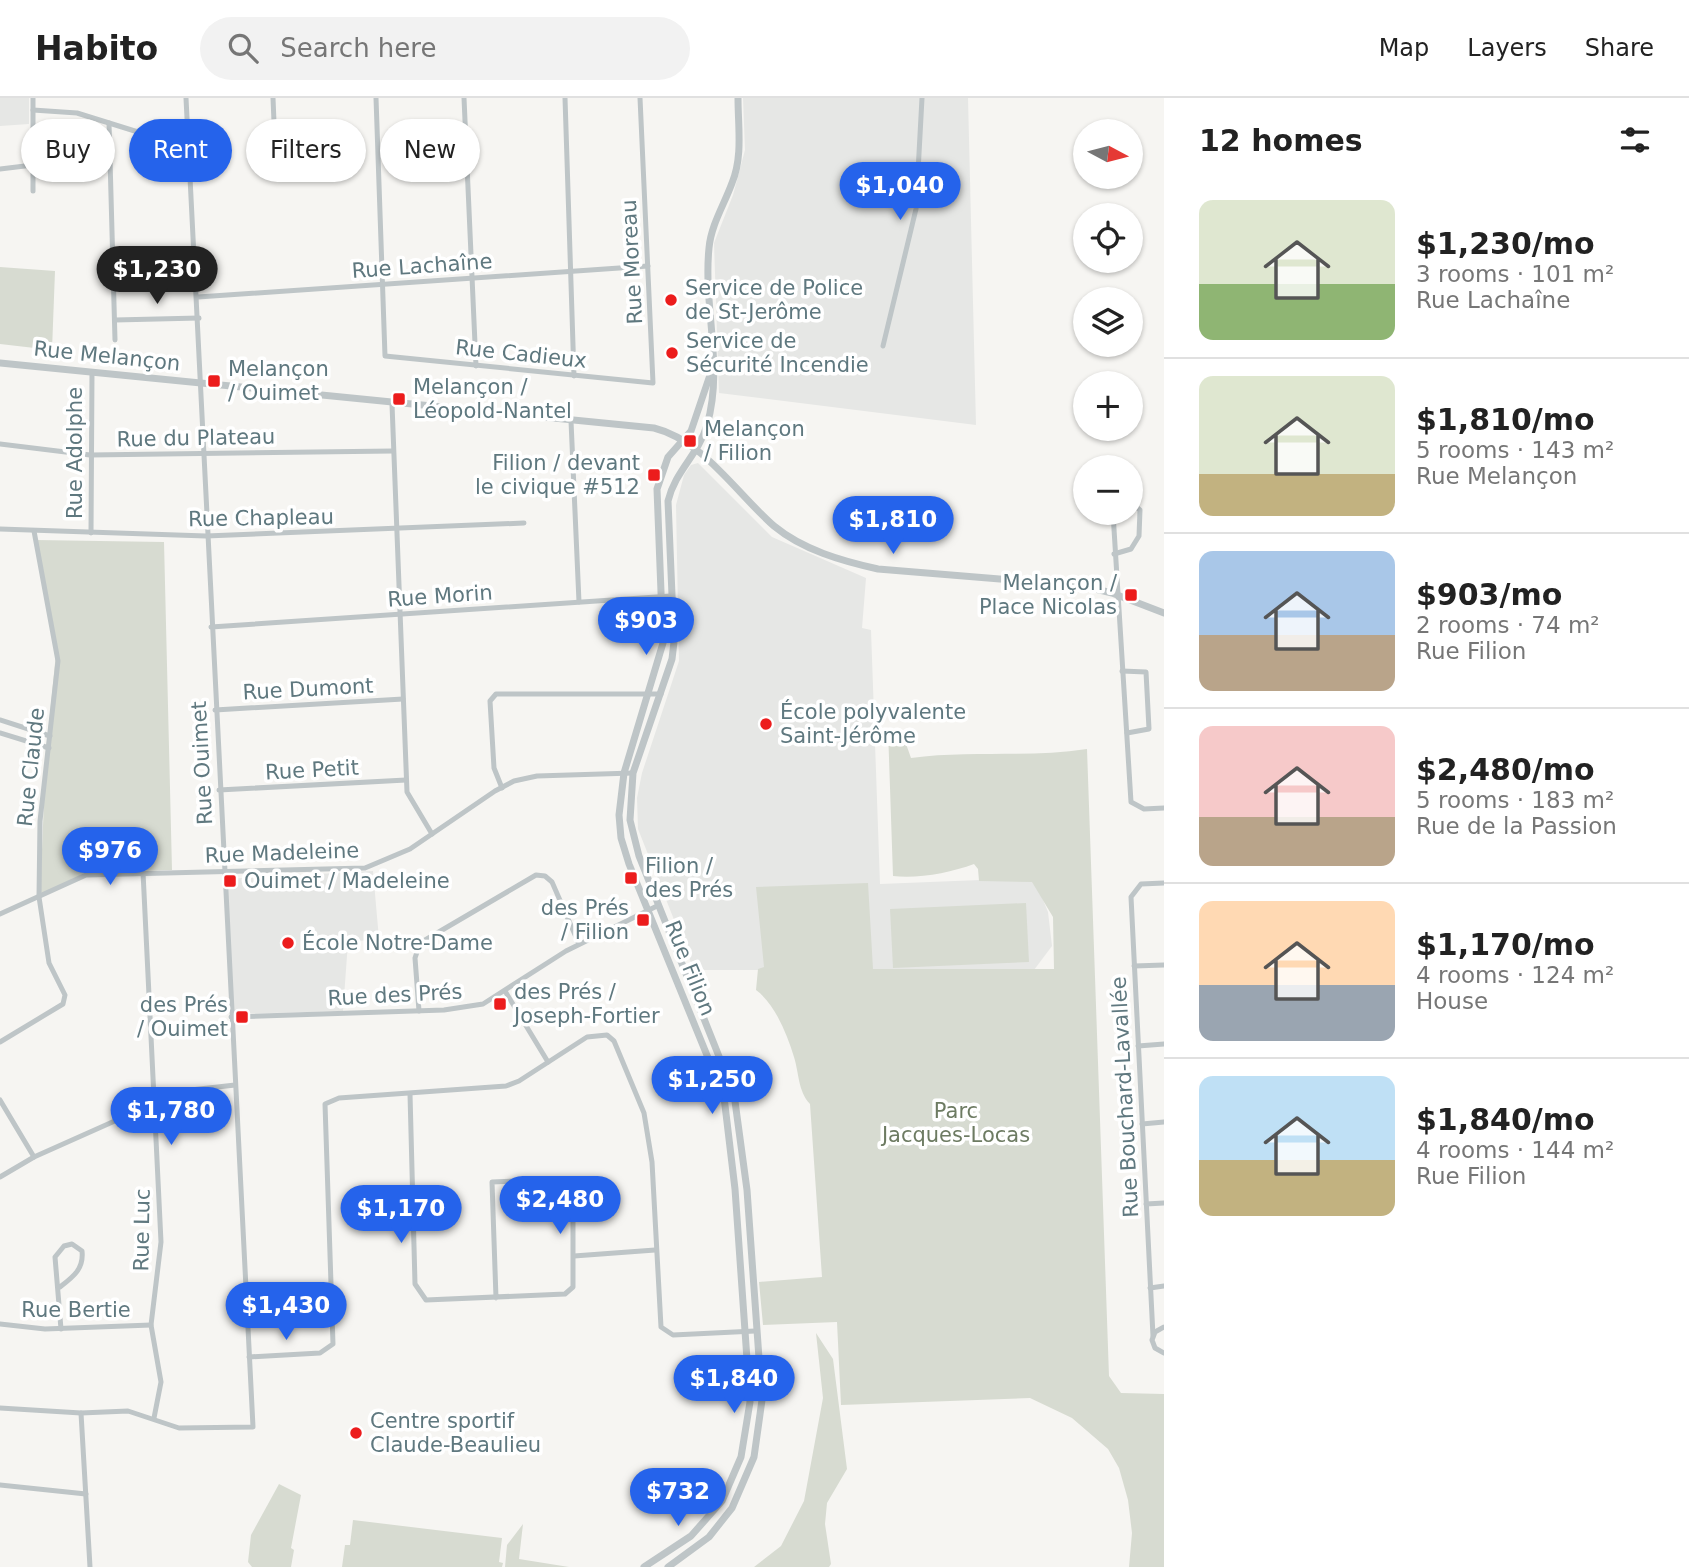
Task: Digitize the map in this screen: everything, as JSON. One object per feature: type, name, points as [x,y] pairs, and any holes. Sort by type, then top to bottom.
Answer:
[{"type":"street","points":[[33,98],[33,119]]},
{"type":"street","name":"Rue Ouimet","points":[[186,98],[187,119]]},
{"type":"street","points":[[273,98],[274,119]]},
{"type":"street","points":[[376,98],[383,284]]},
{"type":"street","points":[[464,98],[476,366]]},
{"type":"street","points":[[565,98],[574,376]]},
{"type":"street","name":"Rue Moreau","points":[[640,98],[653,383]]},
{"type":"street","name":"Rue Filion","points":[[668,1567],[709,1536],[732,1508],[742,1490],[760,1429],[762,1400],[747,1190],[734,1094],[634,839],[629,797],[633,773],[661,694],[674,642],[668,501],[673,483],[696,451],[711,410],[708,253],[710,236],[737,166],[738,98]]},
{"type":"street","points":[[883,346],[918,198],[922,98]]},
{"type":"street","points":[[33,110],[77,113],[96,119]]},
{"type":"street","points":[[266,145],[275,146],[281,152],[279,164],[269,170],[261,168],[256,157],[259,149],[266,145]]},
{"type":"street","points":[[0,169],[21,166]]},
{"type":"street","points":[[33,182],[33,191]]},
{"type":"street","points":[[111,182],[115,340]]},
{"type":"street","name":"Rue Ouimet","points":[[154,1418],[179,1428],[253,1427],[206,536],[199,318],[191,182]]},
{"type":"street","name":"Rue Lachaîne","points":[[198,297],[648,267]]},
{"type":"street","name":"Rue Cadieux","points":[[383,284],[385,356],[653,383]]},
{"type":"street","points":[[115,320],[199,318]]},
{"type":"street","name":"Rue Filion","points":[[644,1567],[697,1530],[722,1500],[741,1457],[748,1421],[746,1330],[724,1097],[621,841],[619,815],[624,773],[663,643],[657,489],[661,471],[701,409],[712,360]]},
{"type":"street","name":"Rue Melançon","points":[[0,363],[668,431],[696,451],[774,526],[794,541],[845,562],[878,569],[1083,586],[1118,595],[1164,613]]},
{"type":"street","name":"Rue Adolphe","points":[[91,533],[92,372]]},
{"type":"street","points":[[392,404],[407,792],[432,834]]},
{"type":"street","points":[[571,421],[579,602]]},
{"type":"street","name":"Rue du Plateau","points":[[0,444],[90,455],[393,451]]},
{"type":"street","name":"Rue Chapleau","points":[[0,529],[206,536],[523,523]]},
{"type":"street","points":[[1113,525],[1131,802],[1144,809],[1164,808]]},
{"type":"street","points":[[1114,554],[1132,549],[1139,536],[1139,525]]},
{"type":"street","name":"Rue Claude","points":[[0,1042],[63,1004],[65,995],[49,963],[39,897],[40,821],[58,661],[34,531]]},
{"type":"street","name":"Rue Morin","points":[[211,627],[671,596]]},
{"type":"street","points":[[1122,671],[1146,672],[1149,729],[1126,733]]},
{"type":"street","points":[[502,788],[494,768],[490,701],[496,694],[661,694]]},
{"type":"street","name":"Rue Dumont","points":[[215,710],[403,699]]},
{"type":"street","points":[[0,720],[50,736]]},
{"type":"street","points":[[0,733],[49,748]]},
{"type":"street","name":"Rue Madeleine","points":[[0,914],[86,876],[143,872],[365,868],[410,849],[502,788],[537,776],[633,773]]},
{"type":"street","name":"Rue Petit","points":[[219,790],[406,780]]},
{"type":"street","points":[[621,841],[634,839]]},
{"type":"street","name":"Rue Luc","points":[[143,872],[161,1242],[151,1325],[161,1382],[154,1418]]},
{"type":"street","points":[[419,1011],[415,958],[420,943],[536,875],[545,876],[552,882],[579,944]]},
{"type":"street","name":"Rue Bouchard-Lavallée","points":[[1164,883],[1141,884],[1131,897],[1153,1336],[1154,1348],[1164,1353]]},
{"type":"street","name":"Rue des Prés","points":[[231,1017],[419,1011],[483,1004],[579,944],[660,904]]},
{"type":"street","points":[[1134,966],[1164,965]]},
{"type":"street","points":[[505,991],[548,1062]]},
{"type":"street","points":[[249,1357],[320,1353],[333,1344],[325,1104],[339,1098],[506,1086],[587,1037],[598,1034],[607,1035],[618,1048],[644,1113],[649,1134],[661,1327],[666,1334],[755,1331]]},
{"type":"street","points":[[1138,1046],[1164,1044]]},
{"type":"street","points":[[0,1177],[34,1157],[156,1103],[198,1087],[235,1085]]},
{"type":"street","points":[[410,1094],[415,1284],[426,1300],[496,1298],[565,1294],[573,1287],[573,1187],[562,1179],[492,1182],[496,1298]]},
{"type":"street","points":[[724,1097],[734,1094]]},
{"type":"street","points":[[0,1100],[34,1157]]},
{"type":"street","points":[[1142,1124],[1164,1122]]},
{"type":"street","points":[[1146,1204],[1164,1203]]},
{"type":"street","points":[[60,1287],[80,1269],[83,1260],[82,1251],[72,1244],[64,1246],[55,1257],[55,1270],[60,1287],[61,1329]]},
{"type":"street","points":[[574,1256],[655,1250]]},
{"type":"street","points":[[1150,1287],[1164,1286]]},
{"type":"street","name":"Rue Bertie","points":[[0,1324],[61,1329],[151,1325]]},
{"type":"street","points":[[1153,1336],[1164,1327]]},
{"type":"street","points":[[0,1408],[80,1413],[128,1411],[154,1418]]},
{"type":"street","points":[[80,1413],[90,1567]]},
{"type":"street","points":[[0,1485],[86,1494]]},
{"type":"shaded area","points":[[0,98],[29,98],[29,119],[21,119],[21,125],[0,126]]},
{"type":"shaded area","points":[[743,98],[968,98],[976,425],[719,393],[714,243],[733,195],[745,150]]},
{"type":"shaded area","name":"École polyvalente Saint-Jérôme","points":[[698,463],[772,537],[866,578],[862,628],[871,630],[880,884],[1034,878],[1048,912],[1052,946],[1034,970],[694,970],[638,829],[637,798],[642,773],[679,661],[676,505],[684,475],[691,465]]},
{"type":"shaded area","name":"École Notre-Dame","points":[[373,871],[379,939],[348,942],[343,1011],[231,1014],[226,879]]},
{"type":"green space","points":[[0,267],[55,271],[52,350],[0,344]]},
{"type":"green space","points":[[36,540],[164,542],[172,870],[85,873],[40,897],[46,754],[56,653]]},
{"type":"green space","name":"Parc Jacques-Locas","points":[[888,729],[905,741],[911,758],[1087,749],[1109,1376],[1121,1393],[1164,1394],[1164,1567],[1129,1567],[1132,1533],[1128,1500],[1119,1468],[1108,1449],[1072,1418],[1030,1398],[841,1405],[837,1322],[763,1325],[759,1282],[822,1277],[810,1104],[801,1088],[784,1029],[775,1011],[756,990],[758,969],[764,967],[756,887],[868,883],[873,969],[1054,969],[1053,917],[1032,882],[979,881],[978,869],[974,864],[934,874],[893,876]]},
{"type":"green space","points":[[1026,903],[1029,962],[893,968],[890,909]]},
{"type":"green space","points":[[816,1333],[833,1359],[847,1469],[827,1503],[825,1524],[831,1564],[829,1567],[754,1567],[781,1546],[804,1501],[823,1398]]},
{"type":"green space","points":[[279,1484],[301,1495],[291,1548],[294,1550],[291,1567],[252,1567],[248,1562],[251,1535]]},
{"type":"green space","points":[[353,1520],[502,1538],[499,1562],[503,1563],[502,1567],[342,1567],[345,1545],[350,1545]]},
{"type":"green space","points":[[523,1524],[519,1559],[569,1567],[505,1567],[507,1545]]},
{"type":"place","name":"Service de Police de St-Jerôme","points":[[671,300]]},
{"type":"place","name":"Service de Sécurité Incendie","points":[[672,353]]},
{"type":"place","name":"Melançon / Ouimet","points":[[214,381]]},
{"type":"place","name":"Melançon / Léopold-Nantel","points":[[399,399]]},
{"type":"place","name":"Melançon / Filion","points":[[690,441]]},
{"type":"place","name":"Filion / devant le civique #512","points":[[654,475]]},
{"type":"place","name":"Melançon / Place Nicolas","points":[[1131,595]]},
{"type":"place","name":"École polyvalente Saint-Jérôme","points":[[766,724]]},
{"type":"place","name":"Filion / des Prés","points":[[631,878]]},
{"type":"place","name":"Ouimet / Madeleine","points":[[230,881]]},
{"type":"place","name":"des Prés / Filion","points":[[643,920]]},
{"type":"place","name":"École Notre-Dame","points":[[288,943]]},
{"type":"place","name":"des Prés / Joseph-Fortier","points":[[500,1004]]},
{"type":"place","name":"des Prés / Ouimet","points":[[242,1017]]},
{"type":"place","name":"Centre sportif Claude-Beaulieu","points":[[356,1433]]}]
